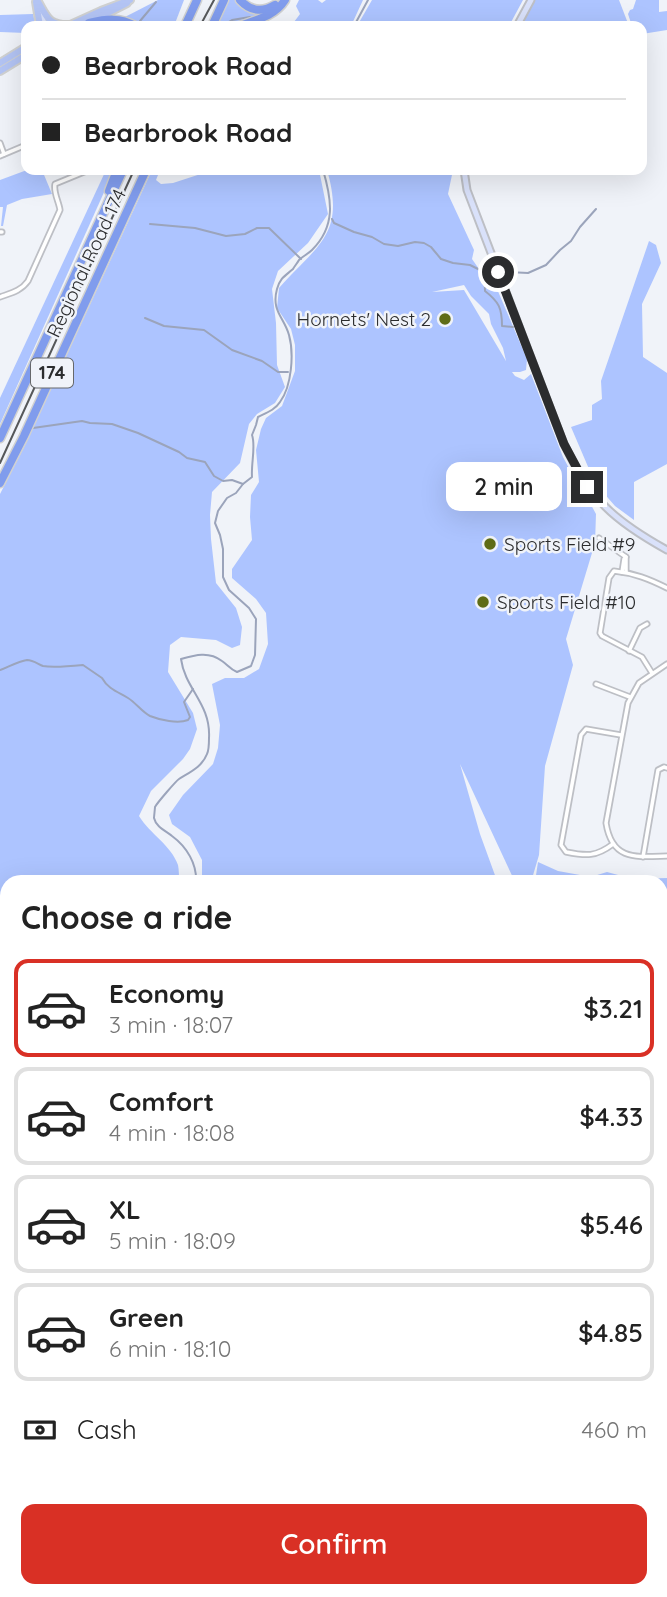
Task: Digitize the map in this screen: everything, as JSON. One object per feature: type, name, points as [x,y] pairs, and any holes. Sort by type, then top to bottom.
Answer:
[{"type":"highway","points":[[187,21],[197,0]]},
{"type":"highway","points":[[214,21],[224,0]]},
{"type":"highway","points":[[240,0],[245,6],[257,10],[268,9],[279,0]]},
{"type":"highway","points":[[252,21],[274,12],[285,0]]},
{"type":"highway","points":[[99,21],[124,21]]},
{"type":"highway","points":[[86,249],[115,175]]},
{"type":"highway","name":"Regional Road 174","points":[[0,438],[121,175]]},
{"type":"highway","name":"Regional Road 174","points":[[0,483],[144,175]]},
{"type":"main road","points":[[37,0],[50,21]]},
{"type":"main road","points":[[37,0],[43,21]]},
{"type":"main road","points":[[80,21],[131,0]]},
{"type":"main road","points":[[92,21],[131,0]]},
{"type":"main road","points":[[0,64],[21,50]]},
{"type":"main road","points":[[0,71],[21,58]]},
{"type":"street","points":[[520,21],[531,0]]},
{"type":"street","points":[[0,143],[2,155],[21,147]]},
{"type":"street","points":[[0,298],[24,287],[28,281],[60,210],[55,184],[76,175]]},
{"type":"street","points":[[465,175],[467,190],[573,464],[587,487],[621,522],[667,550]]},
{"type":"street","points":[[598,538],[626,557],[624,572]]},
{"type":"street","points":[[652,673],[642,657],[600,633],[610,575],[614,571],[643,576],[667,588]]},
{"type":"street","points":[[629,650],[640,628],[647,624]]},
{"type":"street","points":[[667,664],[639,683],[630,697],[606,823],[613,844],[627,855],[667,856]]},
{"type":"street","points":[[596,684],[630,697]]},
{"type":"street","points":[[613,844],[596,854],[586,855],[566,852],[562,845],[581,735],[586,729],[621,735]]},
{"type":"street","points":[[643,857],[658,770],[667,768]]},
{"type":"shaded area","points":[[158,0],[184,0],[176,21],[129,21],[123,18]]},
{"type":"shaded area","points":[[226,0],[236,0],[267,12],[245,21],[216,21]]},
{"type":"shaded area","points":[[299,0],[318,0],[322,3],[326,0],[363,0],[353,21],[295,21],[300,14],[296,6]]},
{"type":"shaded area","points":[[372,0],[523,0],[512,21],[360,21]]},
{"type":"shaded area","points":[[534,0],[619,0],[627,21],[523,21]]},
{"type":"shaded area","points":[[636,0],[659,0],[659,12],[667,11],[667,30],[647,33],[647,21],[630,21],[628,14]]},
{"type":"shaded area","points":[[33,14],[35,21],[21,21],[21,33],[0,32],[0,15]]},
{"type":"shaded area","points":[[21,172],[21,175],[44,175],[52,194],[22,199],[7,205],[1,226],[3,207],[0,207],[0,180]]},
{"type":"shaded area","points":[[104,175],[112,175],[0,424],[0,398]]},
{"type":"shaded area","points":[[150,175],[158,175],[156,180],[161,184],[198,175],[320,175],[328,214],[308,243],[278,271],[272,289],[277,365],[285,387],[275,403],[257,414],[249,424],[240,463],[212,492],[211,539],[216,583],[236,608],[242,627],[240,645],[232,648],[216,640],[181,637],[170,645],[168,672],[193,713],[197,729],[190,749],[151,791],[139,816],[175,858],[179,875],[0,875],[0,494]]},
{"type":"shaded area","points":[[328,175],[452,175],[448,194],[474,250],[472,259],[486,279],[494,282],[527,359],[526,370],[512,372],[524,380],[531,374],[563,457],[577,483],[576,487],[583,490],[596,514],[595,543],[566,639],[573,665],[545,766],[539,855],[533,875],[512,875],[460,764],[495,875],[202,875],[202,860],[190,837],[172,824],[169,815],[183,795],[213,764],[220,725],[212,684],[225,678],[244,678],[259,669],[268,644],[266,613],[256,599],[232,578],[232,569],[252,540],[251,495],[259,482],[256,450],[261,429],[266,418],[282,406],[295,371],[295,345],[291,329],[277,308],[279,288],[316,249],[330,225],[333,210]],"holes":[[[464,285],[489,314],[506,361],[464,290],[432,292]]]},
{"type":"shaded area","points":[[649,241],[656,245],[661,263],[642,304],[643,357],[667,373],[667,464],[634,482],[634,520],[615,506],[595,483],[571,427],[592,420],[592,405],[602,399],[601,381]]},
{"type":"shaded area","points":[[538,862],[558,871],[580,875],[536,875]]},
{"type":"shaded area","points":[[607,872],[618,875],[597,875]]},
{"type":"waterway","points":[[357,21],[368,0]]},
{"type":"waterway","points":[[140,21],[156,2]]},
{"type":"waterway","points":[[230,21],[250,17]]},
{"type":"waterway","points":[[195,875],[193,862],[186,851],[154,818],[155,807],[159,801],[177,781],[202,762],[209,748],[206,716],[183,670],[181,659],[197,655],[212,656],[237,672],[251,666],[255,655],[256,619],[249,608],[229,590],[223,577],[223,549],[215,523],[218,511],[227,498],[252,477],[252,435],[258,417],[278,405],[287,387],[292,360],[291,342],[277,308],[278,285],[320,241],[325,232],[330,202],[324,175]]},
{"type":"waterway","points":[[508,272],[528,273],[546,265],[571,241],[596,209]]},
{"type":"waterway","points":[[332,219],[334,223],[384,244],[398,246],[424,243],[441,259],[470,265],[484,272],[485,291],[499,306],[502,326],[513,327]]},
{"type":"waterway","points":[[150,224],[195,228],[226,236],[245,234],[257,228],[269,228],[301,259]]},
{"type":"waterway","points":[[145,318],[164,326],[204,330],[232,350],[262,361],[278,372],[288,372]]},
{"type":"waterway","points":[[33,428],[82,421],[112,424],[138,433],[187,458],[205,462],[214,476],[223,481],[232,480],[243,484]]},
{"type":"waterway","points":[[0,670],[27,660],[47,667],[83,665],[150,716],[174,722],[188,720],[190,717],[184,702],[193,689]]},
{"type":"tram line","points":[[203,21],[214,0]]},
{"type":"tram line","points":[[0,463],[132,175]]},
{"type":"place","name":"Hornets' Nest 2","points":[[445,319]]},
{"type":"place","name":"Sports Field #9","points":[[490,544]]},
{"type":"place","name":"Sports Field #10","points":[[483,602]]},
{"type":"route","points":[[498,272],[564,444],[587,487]]}]
